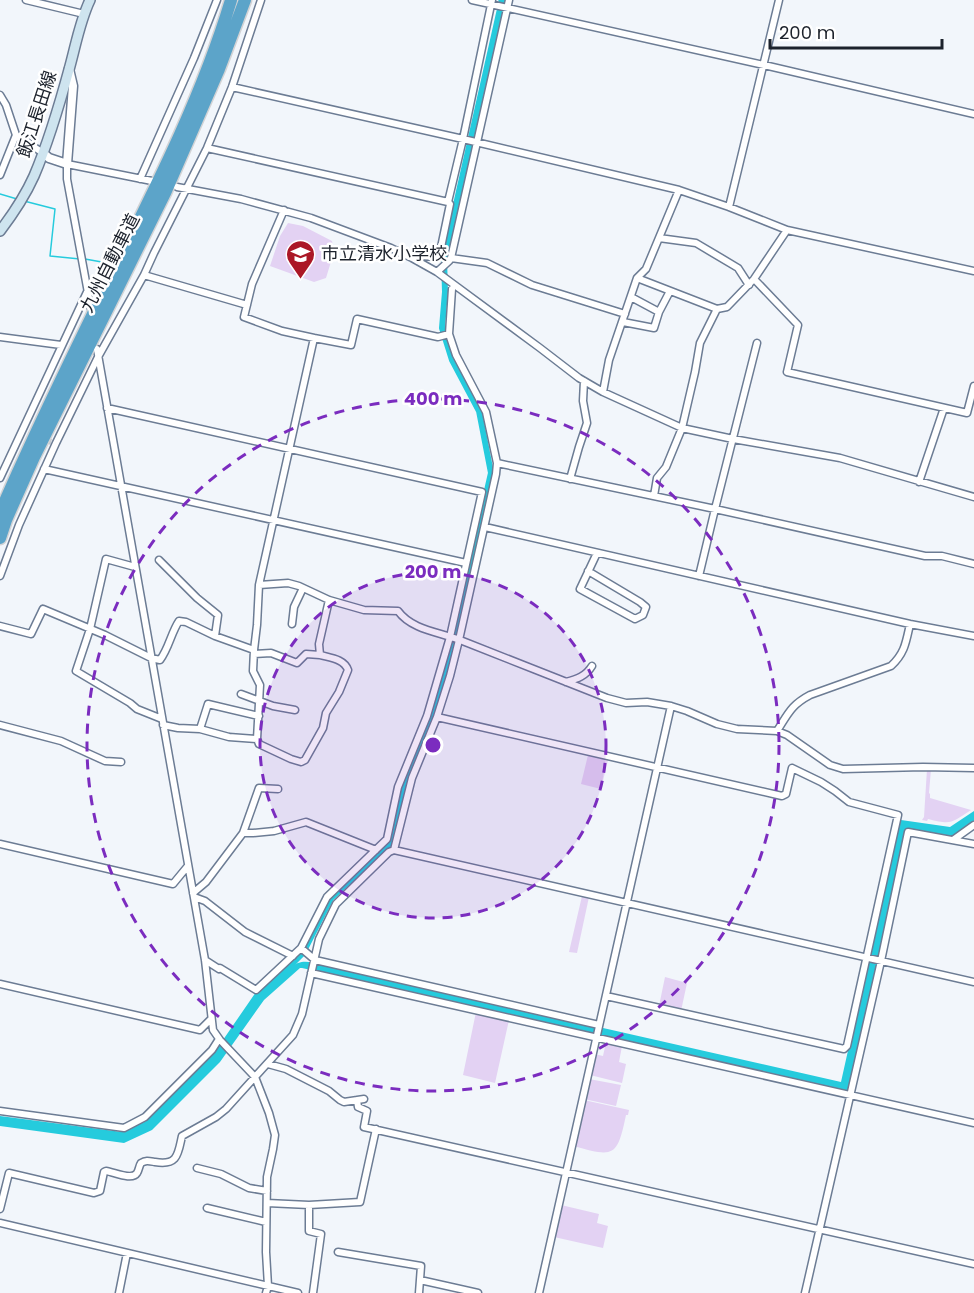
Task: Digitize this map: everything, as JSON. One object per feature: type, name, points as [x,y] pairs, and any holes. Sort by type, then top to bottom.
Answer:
[{"type":"highway","name":"九州自動車道","points":[[135,242],[209,66],[230,0]]},
{"type":"highway","name":"九州自動車道","points":[[0,513],[26,453],[119,272],[165,193],[219,69],[244,0]]},
{"type":"highway","name":"九州自動車道","points":[[0,538],[6,520],[119,272]]},
{"type":"main road","name":"飯江長田線","points":[[0,231],[33,178],[43,153],[90,0]]},
{"type":"street","points":[[26,0],[84,14]]},
{"type":"street","points":[[140,179],[196,55],[218,0]]},
{"type":"street","points":[[0,576],[54,442],[144,275],[207,148],[232,87],[238,59],[261,0]]},
{"type":"street","points":[[472,0],[492,2],[507,8],[974,114]]},
{"type":"street","points":[[438,271],[448,260],[509,0]]},
{"type":"street","points":[[729,207],[779,0]]},
{"type":"street","points":[[412,258],[439,257],[450,204],[448,202],[492,2]]},
{"type":"street","points":[[196,55],[208,56]]},
{"type":"street","points":[[69,69],[73,86],[67,179],[91,309]]},
{"type":"street","points":[[232,87],[679,190],[787,230],[974,271]]},
{"type":"street","points":[[0,95],[6,105],[16,135],[49,158],[152,182]]},
{"type":"street","points":[[0,175],[16,135]]},
{"type":"street","points":[[207,148],[448,202]]},
{"type":"street","points":[[177,187],[241,199],[311,218],[412,258],[438,271],[584,381],[682,428],[840,458],[974,497]]},
{"type":"street","points":[[603,392],[609,360],[637,278],[646,269],[679,190]]},
{"type":"street","points":[[284,210],[252,284],[244,317],[282,330],[351,345],[357,319],[440,337],[448,334]]},
{"type":"street","points":[[637,278],[717,309],[727,307],[754,279],[787,230]]},
{"type":"street","points":[[659,238],[696,243],[738,268],[749,285]]},
{"type":"street","points":[[448,260],[487,264],[532,285],[654,328],[670,291]]},
{"type":"street","points":[[144,275],[247,305]]},
{"type":"street","points":[[754,279],[798,325],[787,372],[967,413],[974,386]]},
{"type":"street","points":[[394,850],[409,788],[437,717],[459,640],[496,474],[497,463],[486,412],[456,355],[448,334],[452,289]]},
{"type":"street","points":[[0,478],[88,291]]},
{"type":"street","points":[[631,297],[659,312]]},
{"type":"street","points":[[654,496],[657,478],[666,467],[682,428],[699,343],[717,309]]},
{"type":"street","points":[[0,337],[61,345]]},
{"type":"street","points":[[0,626],[31,634],[43,609],[160,660],[165,654],[178,621],[186,622],[254,652],[271,653],[297,663],[306,654],[320,655],[343,662],[348,670],[339,692],[326,713],[323,728],[304,760],[301,762],[281,755],[259,744],[257,739],[260,685],[254,671],[254,652],[259,585],[314,338]]},
{"type":"street","points":[[699,576],[757,343]]},
{"type":"street","points":[[97,349],[205,960],[213,1030],[255,1077],[275,1135],[267,1177],[268,1286],[266,1293]]},
{"type":"street","points":[[570,479],[587,423],[583,401],[584,381]]},
{"type":"street","points":[[107,408],[482,492],[450,637],[427,716],[401,777],[387,839],[327,897],[302,948],[256,990],[205,960]]},
{"type":"street","points":[[920,482],[944,408]]},
{"type":"street","points":[[20,434],[28,436]]},
{"type":"street","points":[[497,463],[715,508],[925,556],[942,556],[974,564]]},
{"type":"street","points":[[44,469],[466,563]]},
{"type":"street","points":[[485,527],[910,624],[974,636]]},
{"type":"street","points":[[588,571],[640,602],[646,608],[643,615],[634,619],[580,589],[588,571],[597,553]]},
{"type":"street","points":[[135,567],[106,559],[90,629],[76,671],[162,722],[178,728],[200,729],[229,737],[257,739]]},
{"type":"street","points":[[159,561],[218,615],[215,636]]},
{"type":"street","points":[[259,585],[288,583],[329,600],[364,610],[398,611],[403,618],[414,625],[459,640],[607,698],[626,703],[646,702],[671,706],[717,724],[737,729],[777,731],[787,735],[830,765],[843,769],[974,768]]},
{"type":"street","points":[[292,624],[294,607],[303,588]]},
{"type":"street","points":[[320,655],[319,644],[329,600]]},
{"type":"street","points":[[777,731],[795,703],[810,694],[891,666],[899,659],[903,651],[910,624]]},
{"type":"street","points":[[566,682],[588,673],[592,666]]},
{"type":"street","points":[[241,694],[295,710]]},
{"type":"street","points":[[200,729],[208,704],[259,716]]},
{"type":"street","points":[[539,1293],[671,706]]},
{"type":"street","points":[[437,717],[782,796],[786,794],[792,768],[835,790],[849,802],[898,815],[847,1047],[842,1050],[606,996]]},
{"type":"street","points":[[0,725],[61,741],[105,761],[121,762]]},
{"type":"street","points":[[193,895],[206,882],[243,833],[258,788],[278,789]]},
{"type":"street","points":[[243,833],[274,831],[306,822],[376,850]]},
{"type":"street","points":[[953,840],[974,825]]},
{"type":"street","points":[[805,1293],[908,832],[974,844]]},
{"type":"street","points":[[0,844],[173,884],[188,867]]},
{"type":"street","points":[[0,1209],[9,1173],[94,1193],[100,1191],[106,1171],[134,1177],[141,1163],[146,1161],[161,1163],[177,1158],[182,1136],[226,1109],[293,1035],[302,1014],[318,939],[336,904],[389,852],[394,850],[974,982]]},
{"type":"street","points":[[193,895],[205,901],[245,932],[293,956]]},
{"type":"street","points":[[302,948],[315,960],[599,1025]]},
{"type":"street","points":[[311,973],[974,1123]]},
{"type":"street","points":[[0,984],[200,1030],[211,1019]]},
{"type":"street","points":[[0,1111],[124,1128],[145,1117],[212,1050],[220,1039]]},
{"type":"street","points":[[268,1064],[286,1069],[329,1091],[344,1102],[360,1099],[358,1107],[367,1111],[364,1127],[974,1264]]},
{"type":"street","points":[[267,1203],[309,1205],[360,1202],[376,1129]]},
{"type":"street","points":[[197,1168],[221,1174],[249,1188],[267,1191]]},
{"type":"street","points":[[309,1205],[309,1231],[321,1234],[313,1293]]},
{"type":"street","points":[[207,1208],[266,1222]]},
{"type":"street","points":[[0,1223],[298,1293]]},
{"type":"street","points":[[338,1252],[421,1266],[419,1293]]},
{"type":"street","points":[[118,1293],[127,1253]]},
{"type":"street","points":[[420,1280],[478,1293]]},
{"type":"shaded area","points":[[288,223],[303,226],[332,241],[334,252],[326,278],[314,282],[270,266],[280,236]]},
{"type":"shaded area","points":[[588,755],[608,760],[601,789],[581,784]]},
{"type":"shaded area","points":[[927,769],[931,769],[930,798],[971,810],[951,822],[922,820]]},
{"type":"shaded area","points":[[582,896],[589,897],[577,953],[569,952]]},
{"type":"shaded area","points":[[665,977],[687,983],[681,1011],[659,1006]]},
{"type":"shaded area","points":[[476,1012],[509,1020],[495,1083],[463,1075]]},
{"type":"shaded area","points":[[606,1042],[622,1046],[619,1062],[626,1064],[622,1083],[590,1075],[594,1054],[603,1056]]},
{"type":"shaded area","points":[[589,1079],[621,1085],[616,1106],[584,1099]]},
{"type":"shaded area","points":[[584,1100],[629,1110],[620,1140],[612,1151],[597,1152],[573,1146]]},
{"type":"shaded area","points":[[561,1205],[599,1214],[597,1223],[608,1226],[603,1248],[554,1237]]},
{"type":"water","points":[[974,811],[974,821],[952,837],[907,829],[848,1092],[300,968],[264,1000],[220,1062],[152,1130],[124,1143],[0,1126],[0,1116],[122,1132],[146,1121],[214,1053],[256,992],[286,965],[290,968],[305,962],[841,1082],[901,820],[950,827]]},
{"type":"waterway","points":[[284,972],[303,953],[331,898],[390,843],[404,782],[431,717],[451,648],[491,473],[479,411],[452,360],[442,328],[445,292],[444,258],[502,0]]},
{"type":"waterway","points":[[0,194],[17,199]]},
{"type":"waterway","points":[[24,201],[55,209],[50,256],[80,259]]},
{"type":"waterway","points":[[85,259],[113,264]]},
{"type":"tunnel","points":[[28,436],[52,442]]},
{"type":"place","name":"市立清水小学校","points":[[300,280]]}]
